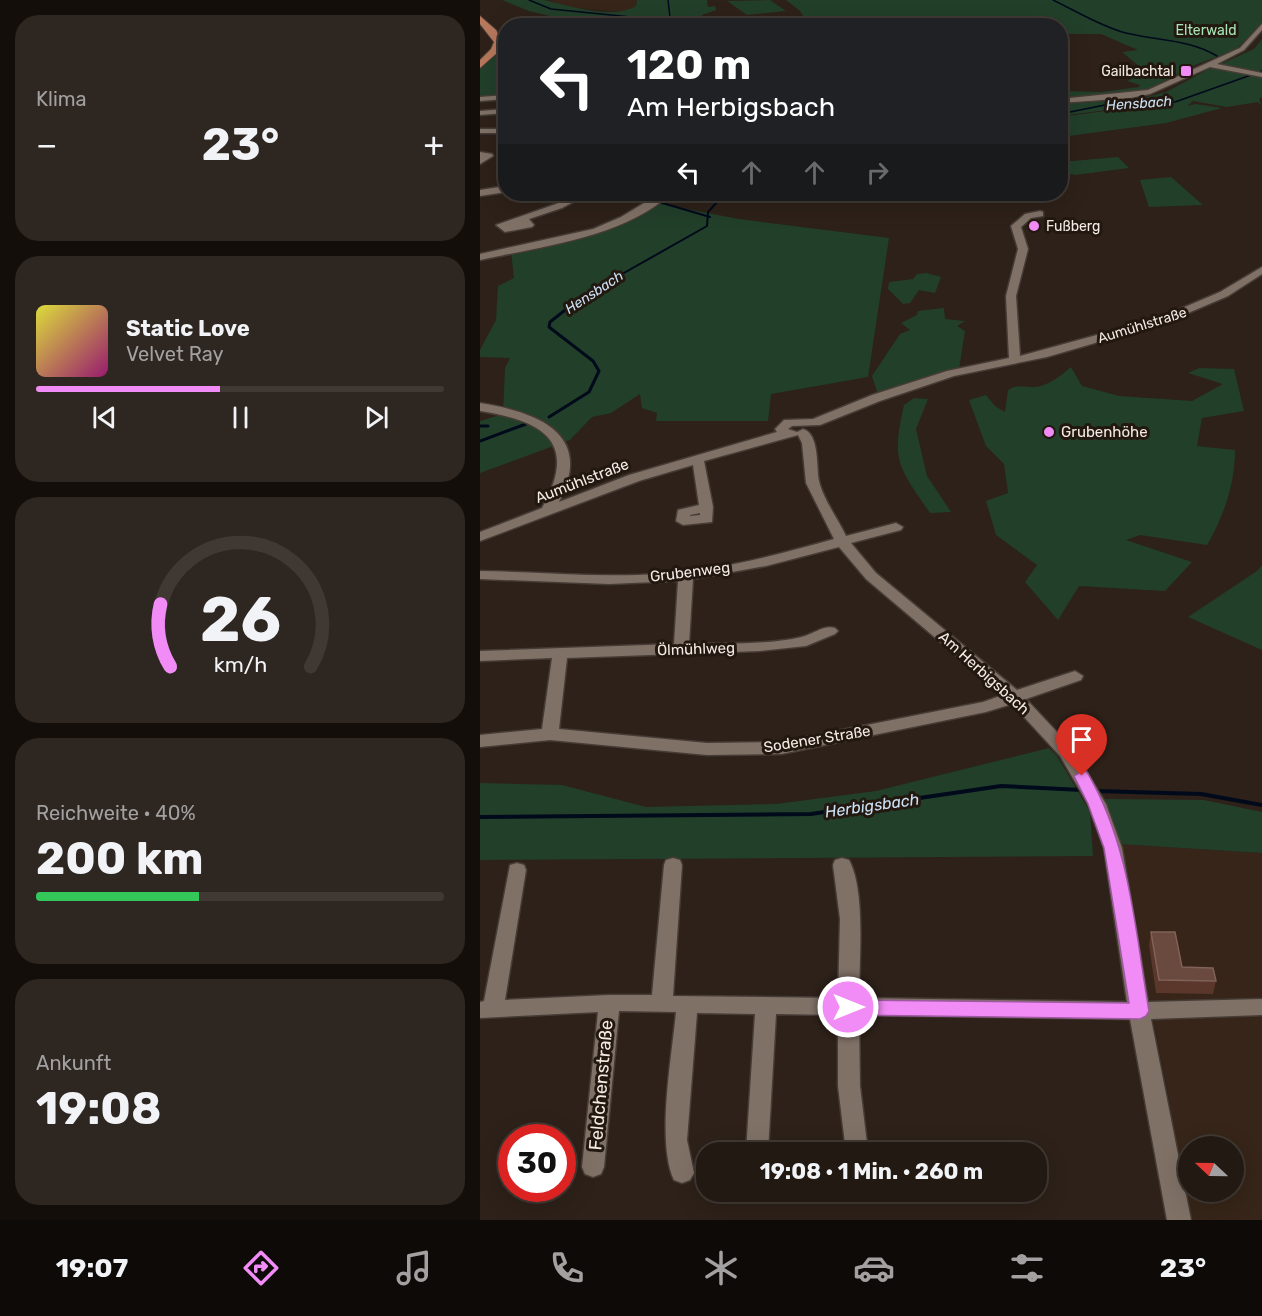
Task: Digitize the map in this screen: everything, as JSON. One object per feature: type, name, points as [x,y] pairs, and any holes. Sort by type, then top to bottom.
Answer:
[{"type":"main road","points":[[480,19],[493,32],[498,42],[495,50],[480,65]]},
{"type":"street","points":[[1068,100],[1140,95],[1242,49],[1262,27]]},
{"type":"street","points":[[1208,64],[1262,75]]},
{"type":"street","points":[[480,99],[498,98]]},
{"type":"street","points":[[480,113],[498,112]]},
{"type":"street","points":[[480,131],[498,131]]},
{"type":"street","points":[[480,155],[489,156],[480,161]]},
{"type":"street","points":[[480,193],[498,190]]},
{"type":"street","points":[[524,219],[569,201]]},
{"type":"street","points":[[480,257],[596,231],[624,219],[654,201]]},
{"type":"street","points":[[1015,360],[1011,296],[1012,283],[1021,262],[1023,249],[1016,226],[1028,216],[1040,214]]},
{"type":"street","name":"Aumühlstraße","points":[[480,537],[593,493],[696,459],[805,429],[951,373],[1043,355],[1163,320],[1224,294],[1262,270]]},
{"type":"street","points":[[480,406],[525,417],[543,426],[557,438],[566,454],[566,470],[560,488],[547,512]]},
{"type":"street","name":"Am Herbigsbach","points":[[805,429],[813,483],[842,541],[871,576],[1015,697],[1066,752],[1096,804],[1113,848],[1140,1011],[1179,1220]]},
{"type":"street","points":[[696,459],[700,466],[706,507]]},
{"type":"street","points":[[560,488],[593,493]]},
{"type":"street","name":"Grubenweg","points":[[480,575],[534,575],[615,580],[686,576],[789,556],[896,527]]},
{"type":"street","points":[[681,650],[686,576]]},
{"type":"street","name":"Ölmühlweg","points":[[480,656],[760,646],[806,641],[830,631]]},
{"type":"street","points":[[550,734],[560,653]]},
{"type":"street","name":"Sodener Straße","points":[[480,741],[550,734],[707,748],[781,748],[986,707],[1075,676]]},
{"type":"street","points":[[662,1003],[673,865]]},
{"type":"street","points":[[842,865],[847,882],[850,927],[848,1090],[856,1142]]},
{"type":"street","name":"Feldchenstraße","points":[[517,870],[486,1010],[609,1003],[1140,1011],[1262,1007]]},
{"type":"street","name":"Feldchenstraße","points":[[593,1167],[609,1003]]},
{"type":"street","points":[[682,1173],[676,1140],[687,1004]]},
{"type":"street","points":[[758,1142],[766,1005]]},
{"type":"shaded area","points":[[550,0],[637,0],[636,6],[626,12],[560,6]]},
{"type":"shaded area","points":[[1118,844],[1262,853],[1262,1220],[1188,1220],[1185,1202],[1244,1202],[1244,1136],[1178,1136],[1178,1156],[1168,1093]]},
{"type":"green space","points":[[502,0],[544,0],[578,8],[615,12],[636,6],[637,0],[707,0],[708,7],[715,6],[716,10],[702,15],[703,18],[559,18],[529,11]]},
{"type":"green space","points":[[770,0],[786,11],[747,15],[727,1]]},
{"type":"green space","name":"Elterwald","points":[[786,0],[1262,0],[1262,24],[1235,50],[1195,65],[1147,90],[1068,99],[1068,91],[1101,92],[1139,87],[1140,85],[1127,81],[1146,72],[1122,52],[1138,50],[1101,34],[1068,34],[1068,18],[804,18],[800,11]]},
{"type":"green space","points":[[1262,39],[1262,73],[1221,64],[1254,49]]},
{"type":"green space","points":[[498,52],[498,95],[480,96],[480,69]]},
{"type":"green space","points":[[1211,68],[1262,76],[1262,97],[1259,99],[1262,106],[1258,102],[1227,107],[1193,101],[1187,106],[1196,104],[1222,108],[1166,123],[1068,136],[1068,116],[1121,109],[1163,109],[1121,108],[1068,115],[1068,104],[1140,99],[1166,92]]},
{"type":"green space","points":[[1118,157],[1129,168],[1075,175],[1068,174],[1068,161]]},
{"type":"green space","points":[[1171,177],[1203,205],[1149,207],[1140,180]]},
{"type":"green space","points":[[655,203],[739,219],[889,238],[868,377],[771,394],[768,421],[656,421],[657,413],[642,408],[640,394],[611,413],[592,417],[570,440],[480,473],[480,421],[503,414],[505,368],[510,358],[480,357],[480,350],[496,320],[498,286],[514,278],[511,251],[577,238]]},
{"type":"green space","points":[[926,273],[941,277],[935,293],[919,290],[910,303],[903,304],[888,289],[889,282],[913,279],[917,274]]},
{"type":"green space","points":[[944,308],[945,319],[965,321],[957,326],[965,331],[959,369],[878,395],[872,376],[900,334],[910,330],[901,323],[917,315],[918,311]]},
{"type":"green space","points":[[1071,367],[1082,386],[1119,396],[1192,401],[1223,384],[1188,373],[1199,368],[1234,369],[1244,411],[1202,418],[1197,446],[1235,450],[1233,475],[1227,499],[1219,523],[1207,545],[1140,535],[1126,540],[1192,562],[1165,591],[1079,586],[1058,620],[1025,582],[1037,565],[996,535],[986,501],[1008,493],[1004,464],[986,446],[969,400],[986,395],[995,406],[1005,412],[1008,390],[1046,384]]},
{"type":"green space","points":[[914,398],[928,399],[916,429],[927,476],[951,512],[930,513],[900,463],[898,439],[904,405]]},
{"type":"green space","points":[[1262,565],[1262,650],[1188,617],[1257,571]]},
{"type":"green space","points":[[1049,748],[1057,756],[1090,812],[1093,856],[480,860],[480,783],[562,785],[646,807],[776,804],[876,791]]},
{"type":"green space","points":[[1105,799],[1204,800],[1262,812],[1262,853],[1118,844],[1115,827]]},
{"type":"building","points":[[1151,932],[1175,932],[1182,967],[1213,968],[1216,981],[1159,980]]},
{"type":"waterway","points":[[529,0],[551,9],[641,18]]},
{"type":"waterway","points":[[668,0],[670,18]]},
{"type":"waterway","points":[[1053,0],[1117,30],[1138,36],[1184,43],[1217,56]]},
{"type":"waterway","name":"Hensbach","points":[[1068,112],[1105,105],[1175,102],[1251,75]]},
{"type":"waterway","name":"Hensbach","points":[[708,216],[708,212],[718,201]]},
{"type":"waterway","points":[[659,202],[708,216]]},
{"type":"waterway","name":"Hensbach","points":[[568,308],[585,295],[707,226],[708,216]]},
{"type":"waterway","name":"Hensbach","points":[[549,417],[589,392],[599,371],[593,361],[549,327],[550,322],[569,307]]},
{"type":"waterway","name":"Hensbach","points":[[480,441],[526,424]]},
{"type":"waterway","points":[[480,426],[488,426]]},
{"type":"waterway","name":"Herbigsbach","points":[[480,817],[811,814],[1001,786],[1082,790]]},
{"type":"waterway","name":"Herbigsbach","points":[[1096,791],[1201,794],[1262,805]]},
{"type":"place","name":"Gailbachtal","points":[[1186,71]]},
{"type":"place","name":"Fußberg","points":[[1034,226]]},
{"type":"place","name":"Grubenhöhe","points":[[1049,432]]},
{"type":"route","points":[[848,1007],[1140,1011],[1113,848],[1082,776]]}]
